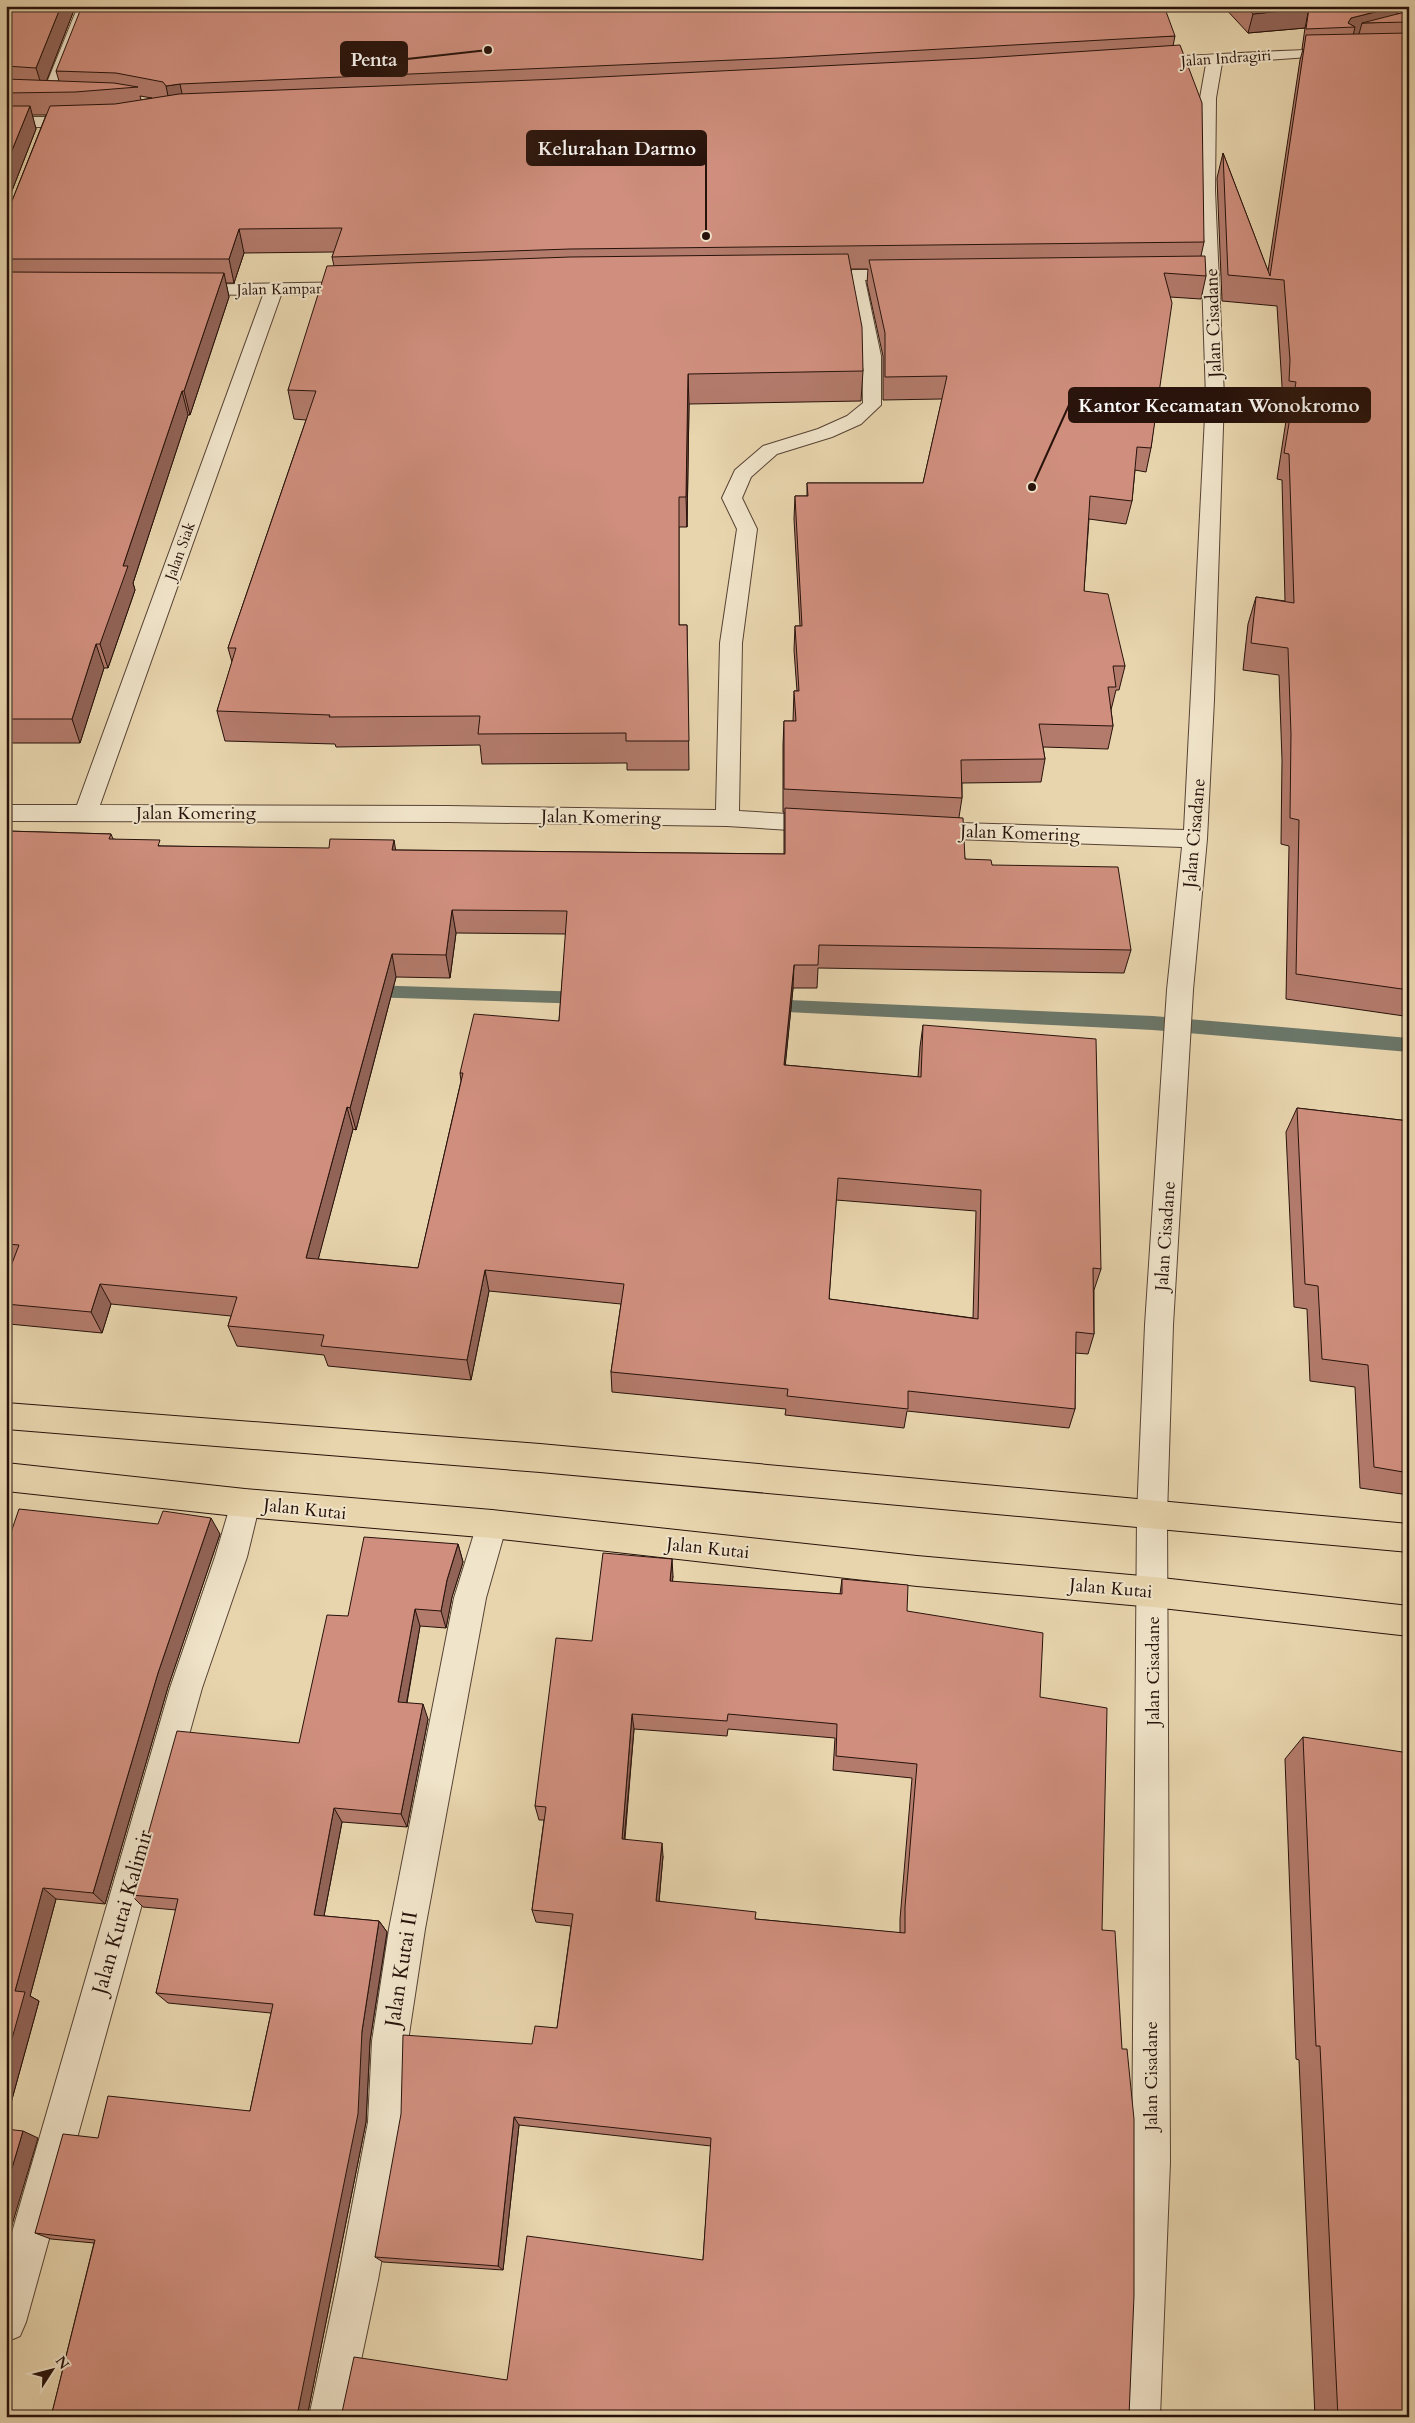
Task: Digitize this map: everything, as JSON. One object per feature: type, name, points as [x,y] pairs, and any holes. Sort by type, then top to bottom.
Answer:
[{"type":"main road","points":[[6,1416],[540,1458],[1409,1538]]},
{"type":"main road","name":"Jalan Kutai","points":[[6,1477],[245,1503],[492,1524],[917,1571],[1154,1592],[1409,1621]]},
{"type":"street","points":[[50,95],[85,6]]},
{"type":"street","name":"Jalan Indragiri","points":[[1309,53],[1366,38]]},
{"type":"street","name":"Jalan Indragiri","points":[[1128,64],[1309,53],[1409,52]]},
{"type":"street","name":"Jalan Cisadane","points":[[1140,2417],[1151,2162],[1154,1592],[1152,1515],[1159,1324],[1180,990],[1195,838],[1204,700],[1216,398],[1201,272],[1207,190],[1208,98],[1215,58]]},
{"type":"street","points":[[32,95],[67,96]]},
{"type":"street","points":[[6,122],[49,124],[94,121]]},
{"type":"street","points":[[42,142],[49,124]]},
{"type":"street","points":[[727,818],[731,643],[747,529],[732,498],[742,474],[770,450],[825,434],[854,420],[872,405],[874,385],[865,318],[855,274]]},
{"type":"street","points":[[796,275],[924,274]]},
{"type":"street","name":"Jalan Kampar","points":[[170,289],[274,290],[373,286]]},
{"type":"street","name":"Jalan Siak","points":[[86,812],[274,290]]},
{"type":"street","name":"Jalan Komering","points":[[6,813],[86,812],[727,818],[844,825]]},
{"type":"street","name":"Jalan Komering","points":[[902,829],[1195,838]]},
{"type":"street","name":"Jalan Kutai Kalimir","points":[[6,2322],[186,1688],[231,1558],[245,1503]]},
{"type":"street","name":"Jalan Kutai II","points":[[329,2417],[358,2280],[387,2122],[390,2040],[407,1929],[470,1598],[492,1524]]},
{"type":"building","points":[[6,6],[61,6],[36,68],[6,66]]},
{"type":"building","points":[[82,6],[1164,6],[1175,36],[780,58],[166,86],[163,82],[116,73],[56,71]]},
{"type":"building","points":[[1246,6],[1399,6],[1351,18],[1348,23],[1355,27],[1306,29],[1309,8],[1253,14]]},
{"type":"building","points":[[1409,11],[1409,22],[1362,23]]},
{"type":"building","points":[[1409,33],[1409,990],[1296,974],[1299,820],[1290,818],[1291,734],[1288,648],[1251,643],[1256,597],[1294,603],[1289,454],[1284,453],[1296,382],[1289,381],[1290,360],[1284,280],[1228,275],[1223,153],[1270,276],[1306,35]]},
{"type":"building","points":[[1180,45],[1202,103],[1204,242],[570,249],[332,257],[342,228],[239,229],[229,259],[6,259],[6,215],[50,106],[115,104],[179,94],[559,79],[982,58]]},
{"type":"building","points":[[6,79],[114,83],[138,87],[75,92],[6,93]]},
{"type":"building","points":[[6,106],[30,106],[6,165]]},
{"type":"building","points":[[848,254],[862,327],[863,371],[688,374],[686,497],[679,497],[679,625],[687,625],[689,741],[626,741],[626,733],[478,734],[480,716],[329,717],[330,715],[217,711],[236,648],[228,648],[316,391],[288,390],[327,266],[570,257]]},
{"type":"building","points":[[1205,256],[1206,276],[1164,273],[1172,303],[1151,448],[1137,447],[1132,501],[1090,496],[1084,591],[1108,594],[1125,666],[1113,666],[1116,687],[1108,687],[1113,726],[1039,724],[1045,759],[961,760],[962,798],[784,789],[784,721],[796,721],[794,691],[799,691],[795,626],[802,626],[795,496],[808,496],[807,483],[923,483],[947,376],[885,377],[885,333],[869,260]]},
{"type":"building","points":[[6,272],[224,273],[123,566],[128,566],[100,644],[96,644],[72,719],[6,719]]},
{"type":"building","points":[[785,808],[963,818],[965,859],[991,860],[992,865],[1118,867],[1131,950],[819,945],[818,965],[794,965],[784,1065],[921,1077],[923,1025],[1096,1039],[1101,1269],[1093,1268],[1094,1334],[1076,1332],[1075,1409],[908,1391],[908,1409],[787,1396],[788,1389],[611,1372],[624,1284],[485,1270],[467,1360],[321,1346],[324,1335],[228,1326],[237,1297],[100,1284],[91,1312],[6,1304],[6,1279],[19,1245],[6,1244],[6,831],[111,834],[109,839],[160,840],[158,846],[329,848],[330,839],[394,840],[392,850],[785,854]],"holes":[[[452,910],[567,911],[559,1021],[474,1014],[460,1073],[463,1073],[418,1268],[306,1258],[347,1107],[350,1108],[392,954],[446,955]],[[838,1178],[981,1190],[978,1319],[829,1299]]]},
{"type":"building","points":[[1297,1108],[1409,1121],[1409,1473],[1374,1467],[1368,1365],[1322,1359],[1318,1286],[1305,1284]]},
{"type":"building","points":[[19,1509],[158,1524],[163,1511],[211,1518],[158,1673],[93,1893],[43,1888],[15,1991],[25,1992],[6,2060],[6,1547]]},
{"type":"building","points":[[364,1537],[458,1544],[447,1580],[441,1611],[415,1609],[398,1702],[423,1704],[401,1814],[334,1808],[314,1915],[379,1921],[362,2031],[358,2114],[298,2417],[51,2417],[95,2240],[35,2233],[63,2134],[98,2138],[108,2096],[250,2111],[273,2004],[156,1993],[178,1899],[131,1895],[177,1731],[299,1743],[327,1615],[348,1616]]},
{"type":"building","points":[[603,1553],[672,1559],[670,1581],[842,1594],[842,1579],[908,1585],[907,1611],[1043,1633],[1040,1697],[1107,1708],[1102,1930],[1115,1931],[1122,2049],[1127,2049],[1134,2119],[1134,2296],[1129,2416],[1131,2417],[341,2417],[354,2357],[507,2380],[527,2236],[703,2260],[711,2138],[514,2117],[498,2266],[375,2257],[401,2114],[403,2035],[532,2044],[535,2026],[557,2028],[573,1914],[532,1910],[546,1807],[535,1806],[556,1638],[592,1641]],"holes":[[[632,1714],[727,1721],[728,1714],[837,1724],[836,1756],[917,1764],[905,1907],[905,1933],[755,1919],[756,1912],[656,1901],[662,1843],[622,1839]]]},
{"type":"building","points":[[1303,1737],[1409,1753],[1409,2417],[1338,2417],[1320,2046],[1316,2046]]},
{"type":"building","points":[[6,2129],[23,2131],[6,2188]]},
{"type":"waterway","points":[[367,991],[587,998]]},
{"type":"waterway","points":[[766,1005],[1153,1023],[1409,1045]]},
{"type":"place","name":"Penta","points":[[488,50]]},
{"type":"place","name":"Kelurahan Darmo","points":[[706,236]]},
{"type":"place","name":"Kantor Kecamatan Wonokromo","points":[[1032,487]]}]
